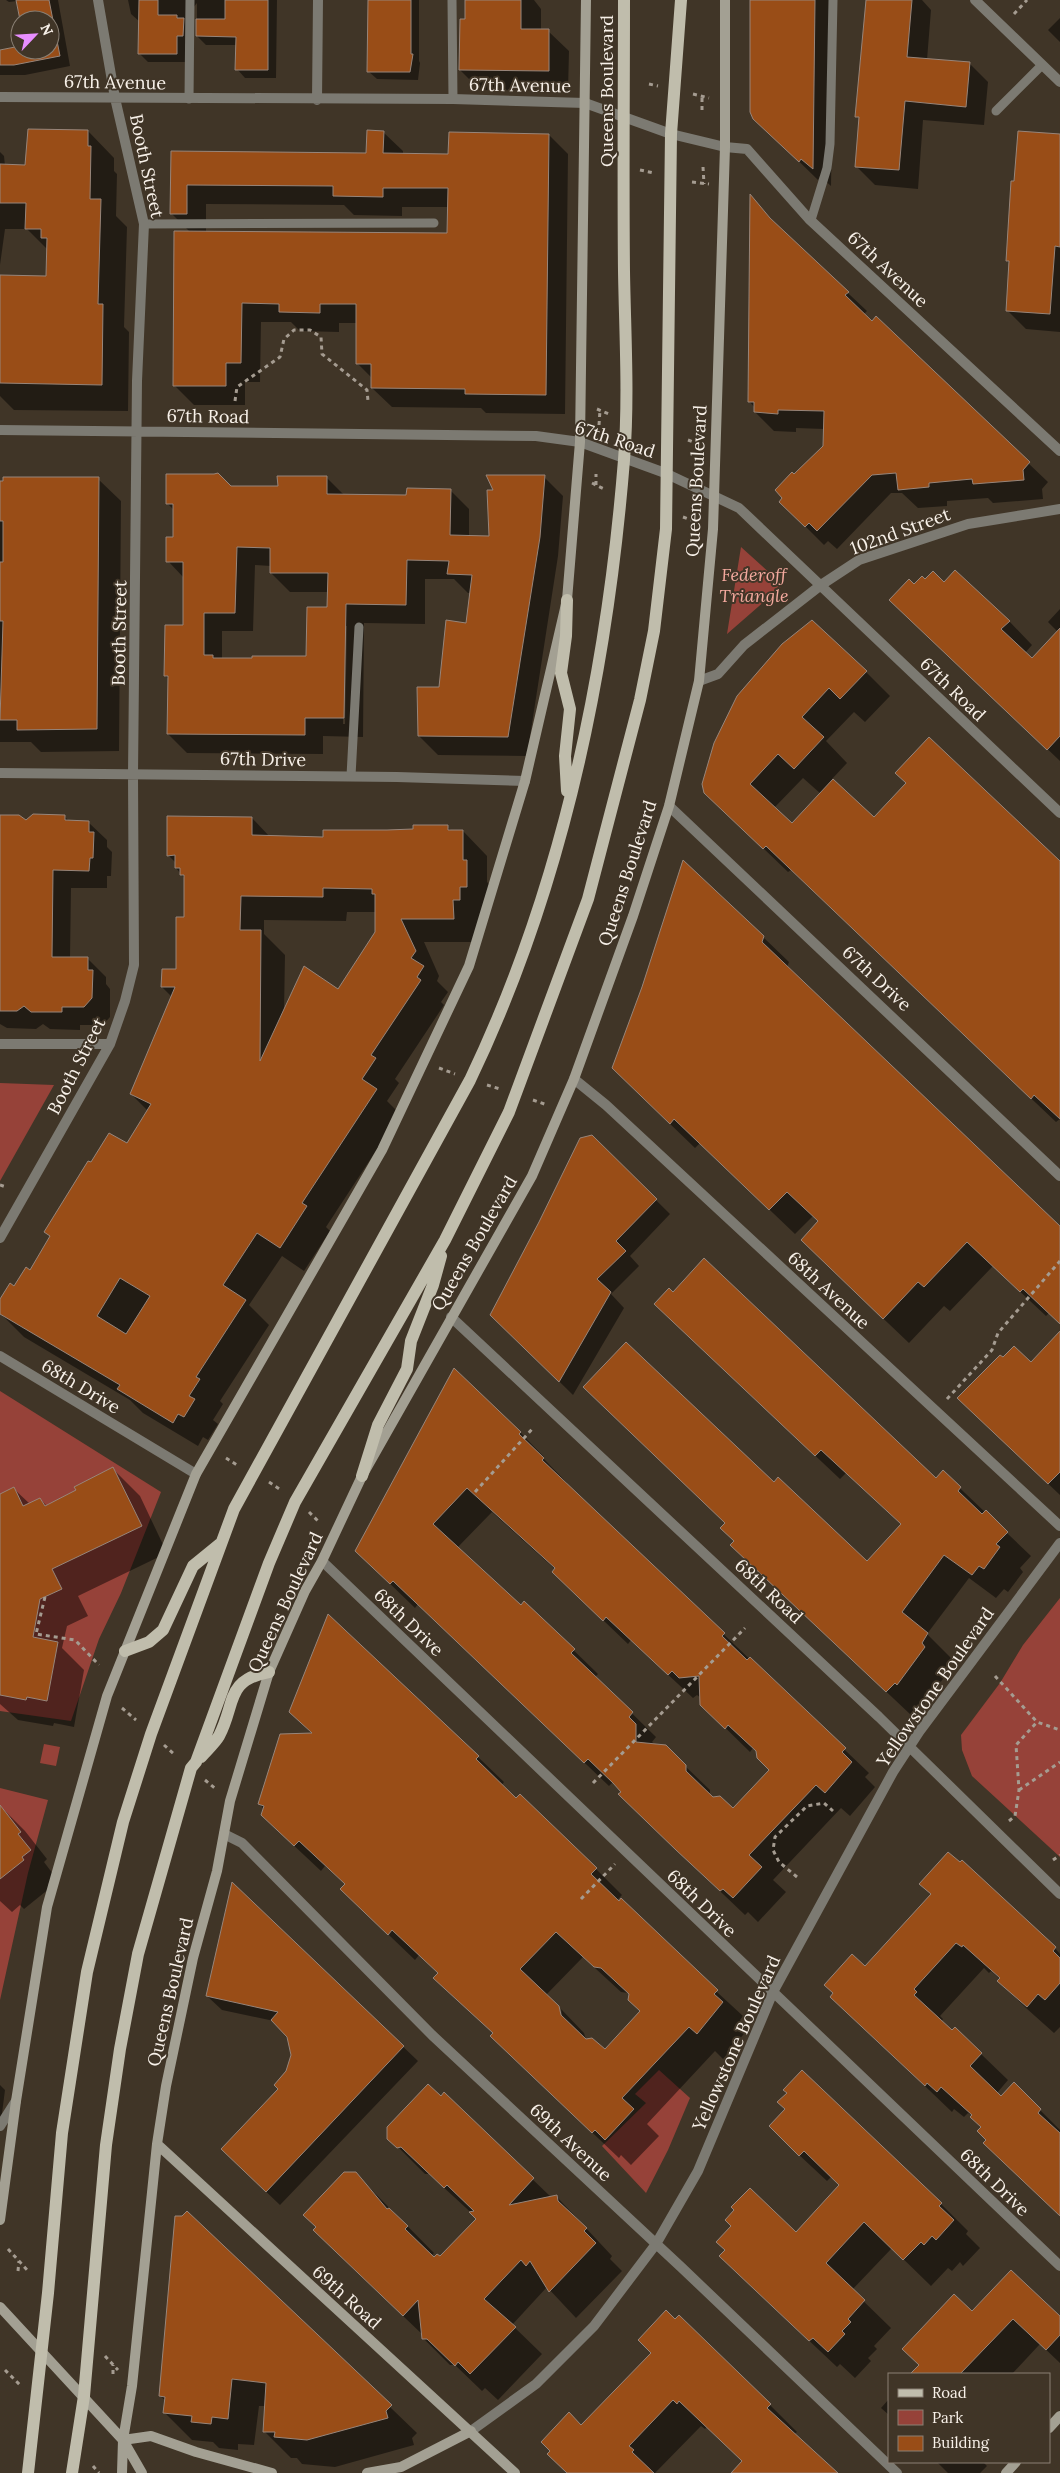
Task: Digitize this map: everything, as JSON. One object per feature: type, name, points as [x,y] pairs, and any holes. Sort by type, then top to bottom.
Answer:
[{"type":"main road","name":"Queens Boulevard","points":[[28,2473],[42,2352],[62,2133],[87,1972],[125,1814],[151,1734],[234,1509],[478,1064],[497,1022],[538,906],[568,808],[596,680],[608,610],[624,458],[624,0]]},
{"type":"main road","name":"Queens Boulevard","points":[[72,2473],[84,2396],[106,2145],[120,2049],[138,1954],[191,1768],[196,1762],[269,1563],[295,1502],[445,1240],[517,1094],[588,899],[640,700],[654,631],[666,529],[665,473],[671,134],[681,0]]},
{"type":"main road","points":[[567,600],[566,636],[561,673],[570,709],[565,756],[568,808]]},
{"type":"main road","points":[[362,1476],[378,1425],[407,1369],[411,1340],[433,1285],[445,1240]]},
{"type":"main road","points":[[125,1651],[149,1642],[163,1630],[193,1566],[222,1542]]},
{"type":"main road","points":[[196,1762],[219,1737],[233,1698],[242,1681],[252,1675],[269,1672]]},
{"type":"street","name":"Booth Street","points":[[0,1238],[110,1044],[125,1001],[134,965],[133,774],[137,432],[144,224],[115,98],[98,0]]},
{"type":"street","points":[[317,100],[318,0]]},
{"type":"street","name":"Queens Boulevard","points":[[0,2220],[16,2101],[47,1907],[107,1696],[196,1474],[382,1150],[469,966],[525,781],[567,600],[580,442],[586,0]]},
{"type":"street","name":"Queens Boulevard","points":[[122,2473],[123,2440],[132,2386],[157,2144],[185,1994],[224,1834],[230,1800],[269,1672],[305,1591],[322,1561],[362,1476],[532,1176],[574,1079],[633,916],[669,806],[699,681],[715,498],[725,147],[725,0]]},
{"type":"street","points":[[974,0],[1060,82]]},
{"type":"street","name":"67th Avenue","points":[[0,97],[317,100],[453,99],[585,103],[671,134],[725,147],[747,149],[811,220],[1060,450]]},
{"type":"street","name":"67th Road","points":[[0,430],[536,436],[580,442],[665,473],[739,508],[1060,813]]},
{"type":"street","name":"102nd Street","points":[[699,681],[718,674],[744,645],[821,585],[859,560],[968,524],[1060,510]]},
{"type":"street","name":"67th Drive","points":[[0,773],[352,776],[525,781]]},
{"type":"street","name":"67th Drive","points":[[669,806],[1060,1176]]},
{"type":"street","points":[[0,1044],[110,1044]]},
{"type":"street","name":"68th Avenue","points":[[574,1079],[606,1105],[1060,1526]]},
{"type":"street","name":"68th Road","points":[[451,1317],[910,1746],[1060,1894]]},
{"type":"street","name":"68th Drive","points":[[0,1356],[196,1474]]},
{"type":"street","name":"Yellowstone Boulevard","points":[[367,2473],[401,2467],[471,2431],[536,2384],[594,2326],[656,2244],[698,2171],[772,1992],[910,1746],[1060,1543]]},
{"type":"street","name":"68th Drive","points":[[322,1561],[1060,2266]]},
{"type":"street","name":"69th Avenue","points":[[224,1834],[242,1843],[432,2035],[897,2473]]},
{"type":"street","name":"Queens Boulevard","points":[[0,2126],[16,2101]]},
{"type":"street","name":"69th Road","points":[[157,2144],[515,2473]]},
{"type":"street","points":[[0,2306],[123,2440],[142,2473]]},
{"type":"street","points":[[1050,2427],[1060,2416]]},
{"type":"street","points":[[123,2440],[151,2436],[196,2452],[272,2473]]},
{"type":"street","points":[[1006,2473],[1015,2463]]},
{"type":"lane","points":[[189,99],[190,0]]},
{"type":"lane","points":[[452,0],[453,99]]},
{"type":"lane","points":[[811,220],[827,168],[830,144],[833,0]]},
{"type":"lane","points":[[996,111],[1042,65]]},
{"type":"lane","points":[[144,224],[434,223]]},
{"type":"lane","points":[[352,776],[359,627]]},
{"type":"path","points":[[1014,14],[1027,0]]},
{"type":"path","points":[[693,94],[710,98]]},
{"type":"path","points":[[702,96],[702,110]]},
{"type":"path","points":[[703,166],[704,184]]},
{"type":"path","points":[[640,170],[660,175]]},
{"type":"path","points":[[692,182],[711,185]]},
{"type":"path","points":[[235,401],[237,388],[280,357],[284,339],[294,330],[310,330],[321,336],[322,354],[367,390],[368,401]]},
{"type":"path","points":[[594,408],[609,414]]},
{"type":"path","points":[[599,425],[600,410]]},
{"type":"path","points":[[688,440],[706,447]]},
{"type":"path","points":[[596,474],[596,485]]},
{"type":"path","points":[[589,481],[604,489]]},
{"type":"path","points":[[692,521],[693,511]]},
{"type":"path","points":[[684,518],[697,522]]},
{"type":"path","points":[[439,1068],[454,1074]]},
{"type":"path","points":[[486,1085],[502,1090]]},
{"type":"path","points":[[533,1100],[548,1106]]},
{"type":"path","points":[[0,1185],[6,1187]]},
{"type":"path","points":[[947,1399],[992,1350],[998,1333],[1060,1261]]},
{"type":"path","points":[[475,1492],[534,1427]]},
{"type":"path","points":[[226,1458],[237,1465]]},
{"type":"path","points":[[269,1482],[281,1490]]},
{"type":"path","points":[[308,1512],[319,1522]]},
{"type":"path","points":[[45,1597],[36,1634],[75,1640],[99,1665]]},
{"type":"path","points":[[593,1783],[745,1628]]},
{"type":"path","points":[[995,1676],[1037,1722],[1060,1730]]},
{"type":"path","points":[[122,1708],[136,1720]]},
{"type":"path","points":[[1009,1821],[1015,1816],[1019,1790],[1016,1745],[1037,1722]]},
{"type":"path","points":[[162,1743],[174,1754]]},
{"type":"path","points":[[1019,1790],[1060,1762]]},
{"type":"path","points":[[201,1776],[214,1788]]},
{"type":"path","points":[[797,1878],[779,1862],[773,1850],[775,1838],[807,1806],[824,1803],[833,1811]]},
{"type":"path","points":[[1053,1860],[1060,1855]]},
{"type":"path","points":[[581,1899],[614,1864]]},
{"type":"path","points":[[8,2249],[29,2272]]},
{"type":"path","points":[[18,2271],[19,2260]]},
{"type":"path","points":[[104,2354],[118,2371]]},
{"type":"path","points":[[112,2374],[113,2365]]},
{"type":"path","points":[[5,2370],[20,2385]]},
{"type":"path","points":[[93,2466],[99,2473]]},
{"type":"green space","name":"Federoff Triangle","points":[[741,547],[783,585],[727,634]]},
{"type":"green space","points":[[0,1083],[54,1085],[0,1181]]},
{"type":"green space","points":[[0,1391],[161,1492],[121,1593],[99,1639],[71,1721],[0,1711]]},
{"type":"green space","points":[[1060,1598],[1060,1857],[972,1776],[962,1750],[961,1735],[1000,1683],[1023,1645]]},
{"type":"green space","points":[[44,1744],[60,1747],[56,1766],[40,1763]]},
{"type":"green space","points":[[0,1788],[48,1800],[28,1873],[0,2000]]},
{"type":"green space","points":[[659,2070],[690,2098],[668,2150],[646,2193],[602,2146],[646,2103],[635,2094]]},
{"type":"building","points":[[16,0],[49,0],[51,10],[18,10]]},
{"type":"building","points":[[139,0],[158,0],[158,15],[177,15],[177,18],[184,18],[183,36],[177,36],[177,54],[138,54]]},
{"type":"building","points":[[225,0],[268,0],[268,70],[235,70],[236,37],[196,36],[196,19],[225,19]]},
{"type":"building","points":[[368,0],[411,0],[411,54],[413,54],[410,72],[367,72]]},
{"type":"building","points":[[465,0],[521,0],[521,29],[549,29],[549,71],[459,70],[460,19],[465,19]]},
{"type":"building","points":[[750,0],[815,0],[813,169],[801,159],[799,162],[753,119],[750,112]]},
{"type":"building","points":[[866,0],[912,0],[907,57],[970,62],[966,107],[905,101],[899,170],[855,167],[859,117],[855,117]]},
{"type":"building","points":[[10,48],[10,60],[40,60],[14,65],[0,65],[0,50]]},
{"type":"building","points":[[28,129],[88,130],[88,146],[91,146],[90,199],[101,199],[98,304],[103,304],[102,385],[0,383],[0,275],[46,276],[47,238],[41,238],[41,229],[25,229],[26,203],[0,203],[0,164],[25,165]]},
{"type":"building","points":[[367,130],[384,131],[383,153],[448,154],[449,132],[549,134],[546,395],[465,394],[465,389],[371,388],[371,364],[356,364],[356,304],[320,304],[320,313],[279,312],[279,304],[242,303],[241,363],[226,363],[226,386],[173,386],[174,231],[447,233],[448,188],[383,188],[383,197],[333,196],[333,186],[187,185],[187,214],[170,214],[171,151],[366,153]]},
{"type":"building","points":[[1018,131],[1060,134],[1060,247],[1055,246],[1050,314],[1006,311],[1009,261],[1006,261],[1011,181],[1014,181]]},
{"type":"building","points":[[750,194],[770,218],[849,292],[845,295],[872,321],[876,316],[1030,462],[1023,470],[1024,480],[973,484],[972,479],[929,483],[929,487],[898,490],[896,473],[872,475],[817,531],[809,523],[805,527],[779,502],[782,498],[775,490],[792,472],[794,474],[823,446],[824,411],[778,410],[778,414],[754,412],[754,402],[748,402]]},
{"type":"building","points":[[218,473],[231,486],[278,486],[277,476],[327,476],[327,494],[406,495],[407,488],[451,489],[450,535],[489,536],[487,490],[493,490],[486,475],[545,475],[540,537],[508,737],[418,736],[417,687],[439,687],[446,620],[466,623],[472,575],[447,574],[449,561],[407,560],[406,605],[346,604],[344,718],[305,718],[305,735],[167,734],[168,676],[164,676],[165,625],[183,625],[183,562],[166,562],[166,537],[173,537],[173,504],[166,504],[166,474]],"holes":[[[237,547],[270,548],[270,573],[328,573],[327,607],[307,607],[306,656],[213,658],[213,655],[204,655],[204,613],[235,613]]]},
{"type":"building","points":[[3,477],[99,477],[97,729],[17,730],[17,720],[0,720],[3,621],[0,621],[0,562],[3,562],[3,521],[0,521],[0,481],[3,481]]},
{"type":"building","points":[[955,570],[1010,621],[1001,629],[1032,658],[1060,628],[1060,736],[1047,750],[889,600],[909,579],[914,584],[922,576],[925,579],[933,571],[944,582]]},
{"type":"building","points":[[812,620],[867,671],[840,699],[829,688],[802,717],[824,737],[794,769],[778,754],[750,784],[792,823],[833,779],[874,817],[906,783],[895,773],[929,737],[1060,861],[1060,1119],[1034,1095],[1031,1099],[766,846],[763,849],[704,793],[702,784],[714,743],[737,696],[782,644]]},
{"type":"building","points":[[33,814],[65,815],[65,820],[89,821],[89,832],[94,832],[93,858],[90,858],[89,871],[53,870],[52,957],[88,957],[88,970],[93,970],[92,998],[84,1007],[62,1007],[62,1012],[31,1012],[24,1006],[17,1011],[0,1011],[0,815],[19,815],[26,820]]},
{"type":"building","points":[[167,816],[252,817],[252,835],[323,837],[323,830],[413,829],[413,825],[448,825],[448,830],[463,830],[463,860],[467,860],[467,887],[460,887],[460,900],[453,900],[454,919],[401,919],[416,951],[411,958],[424,966],[417,977],[421,980],[371,1055],[376,1058],[362,1079],[377,1089],[302,1203],[307,1206],[280,1248],[257,1233],[223,1285],[246,1300],[196,1377],[200,1379],[189,1396],[195,1399],[184,1417],[178,1414],[173,1423],[117,1389],[120,1385],[0,1314],[0,1299],[10,1283],[14,1286],[26,1267],[30,1270],[50,1236],[44,1232],[88,1161],[91,1162],[109,1133],[127,1143],[151,1104],[130,1094],[175,987],[161,987],[162,969],[176,969],[176,917],[184,917],[184,875],[180,875],[180,868],[175,868],[175,855],[167,856]],"holes":[[[323,888],[372,889],[372,894],[375,894],[375,932],[338,989],[304,966],[260,1061],[261,930],[240,930],[241,896],[323,897]],[[120,1278],[150,1296],[126,1334],[97,1316]]]},
{"type":"building","points":[[683,860],[764,936],[762,942],[1060,1226],[1060,1324],[1023,1289],[1020,1292],[967,1242],[924,1287],[918,1282],[883,1319],[801,1240],[818,1221],[787,1192],[769,1210],[674,1119],[670,1124],[612,1068],[642,987]]},
{"type":"building","points":[[592,1135],[657,1199],[616,1241],[626,1251],[597,1279],[611,1292],[559,1382],[490,1315],[539,1222],[580,1138]]},
{"type":"building","points":[[704,1258],[936,1478],[943,1470],[961,1487],[958,1491],[982,1514],[986,1510],[1008,1532],[996,1544],[1000,1547],[984,1569],[979,1566],[972,1575],[944,1555],[902,1612],[928,1633],[922,1643],[925,1647],[897,1685],[895,1683],[886,1692],[730,1545],[734,1541],[720,1528],[725,1523],[583,1387],[626,1342],[774,1482],[778,1477],[867,1561],[901,1524],[821,1450],[815,1456],[654,1304],[669,1288],[673,1292]]},
{"type":"building","points":[[1060,1331],[1060,1472],[1048,1484],[957,1398],[1000,1355],[1003,1357],[1014,1346],[1031,1362]]},
{"type":"building","points":[[454,1368],[521,1432],[519,1434],[544,1458],[542,1460],[725,1633],[722,1636],[747,1660],[750,1657],[846,1748],[842,1752],[852,1762],[825,1793],[816,1785],[749,1855],[762,1867],[733,1898],[723,1889],[720,1891],[676,1850],[618,1794],[621,1792],[588,1759],[584,1763],[393,1581],[390,1584],[355,1551]],"holes":[[[467,1488],[555,1568],[552,1572],[603,1621],[606,1617],[668,1675],[672,1671],[679,1678],[699,1676],[700,1705],[725,1729],[728,1725],[756,1751],[757,1758],[769,1770],[733,1808],[720,1796],[713,1797],[686,1771],[686,1765],[666,1745],[636,1742],[636,1724],[629,1717],[633,1712],[571,1653],[575,1649],[524,1601],[521,1605],[433,1524]]]},
{"type":"building","points":[[113,1467],[142,1526],[52,1569],[62,1589],[40,1599],[33,1637],[58,1642],[47,1701],[27,1697],[26,1700],[0,1695],[0,1494],[14,1487],[23,1506],[40,1498],[45,1506],[76,1490],[74,1487]]},
{"type":"building","points":[[328,1614],[479,1756],[476,1759],[516,1798],[520,1794],[597,1868],[591,1874],[619,1901],[621,1898],[718,1990],[714,1994],[723,2002],[697,2034],[689,2027],[622,2098],[634,2109],[605,2140],[595,2130],[592,2133],[490,2036],[493,2033],[433,1978],[438,1973],[392,1930],[388,1935],[340,1889],[345,1884],[299,1841],[294,1846],[261,1815],[264,1806],[258,1804],[280,1734],[312,1733],[289,1712]],"holes":[[[556,1932],[594,1967],[601,1968],[629,1994],[628,2000],[640,2011],[605,2049],[592,2038],[586,2039],[561,2015],[559,2006],[520,1969]]]},
{"type":"building","points":[[0,1805],[21,1832],[18,1834],[31,1850],[22,1857],[24,1860],[0,1879]]},
{"type":"building","points":[[948,1852],[960,1862],[962,1860],[1056,1947],[1053,1951],[1060,1958],[1060,1983],[1045,2000],[1038,1994],[1027,2007],[997,1981],[1000,1978],[963,1945],[962,1947],[956,1943],[914,1989],[917,1992],[914,1995],[952,2030],[955,2027],[982,2053],[970,2066],[1001,2096],[1014,2082],[1041,2109],[1038,2113],[1060,2133],[1060,2216],[983,2143],[986,2140],[977,2131],[981,2127],[970,2117],[972,2115],[941,2087],[937,2092],[927,2083],[925,2086],[830,1997],[833,1993],[824,1985],[852,1954],[865,1966],[931,1894],[919,1884]]},
{"type":"building","points":[[232,1882],[404,2046],[266,2192],[221,2149],[278,2089],[274,2085],[286,2071],[291,2055],[287,2037],[271,2020],[278,2012],[206,1996]]},
{"type":"building","points":[[802,2070],[942,2203],[939,2206],[954,2220],[936,2240],[932,2236],[924,2245],[921,2242],[903,2260],[864,2222],[826,2263],[865,2300],[848,2319],[851,2322],[842,2331],[845,2334],[828,2352],[813,2338],[809,2341],[719,2256],[725,2250],[716,2242],[731,2226],[725,2220],[734,2210],[731,2207],[750,2188],[796,2232],[839,2185],[804,2151],[799,2156],[769,2126],[785,2109],[777,2102],[787,2093],[783,2090]]},
{"type":"building","points":[[428,2084],[441,2096],[444,2092],[534,2178],[509,2205],[557,2195],[558,2201],[587,2228],[584,2231],[596,2243],[549,2292],[530,2261],[526,2266],[521,2260],[484,2299],[516,2327],[470,2374],[458,2362],[455,2366],[427,2339],[422,2339],[418,2300],[403,2316],[313,2230],[316,2227],[303,2215],[344,2172],[356,2172],[387,2209],[389,2208],[408,2226],[405,2229],[434,2257],[437,2254],[440,2256],[476,2219],[469,2212],[474,2211],[447,2185],[444,2188],[401,2147],[397,2148],[387,2139],[387,2127]]},
{"type":"building","points":[[187,2211],[392,2405],[386,2411],[388,2418],[307,2440],[274,2437],[275,2432],[263,2432],[266,2383],[232,2379],[228,2419],[212,2417],[211,2424],[191,2422],[192,2416],[163,2413],[165,2397],[159,2396],[175,2216],[182,2216]]},
{"type":"building","points":[[1011,2270],[1060,2316],[1060,2335],[1046,2350],[1013,2319],[961,2373],[911,2373],[919,2365],[902,2349],[954,2294],[972,2311]]},
{"type":"building","points":[[666,2310],[675,2319],[679,2315],[771,2404],[767,2408],[838,2473],[731,2473],[742,2461],[679,2401],[677,2404],[673,2400],[629,2446],[634,2450],[632,2452],[654,2473],[567,2473],[547,2454],[550,2451],[541,2442],[569,2412],[581,2425],[651,2353],[638,2340]]}]
